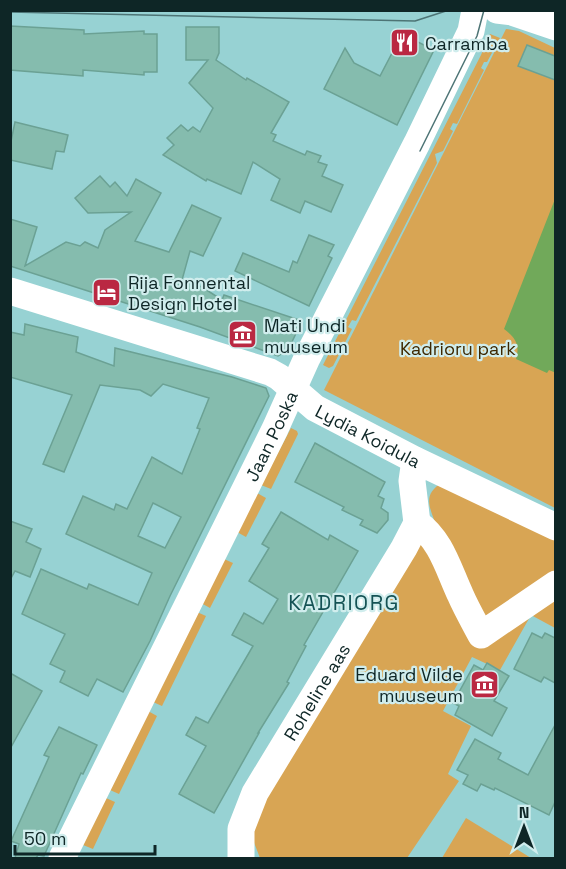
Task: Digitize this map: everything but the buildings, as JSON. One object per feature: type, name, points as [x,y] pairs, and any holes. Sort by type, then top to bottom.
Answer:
[{"type":"street","name":"Jaan Poska","points":[[62,858],[293,391],[307,358],[417,143],[471,31],[475,10]]},
{"type":"street","points":[[497,10],[512,12],[555,27]]},
{"type":"street","name":"Lydia Koidula","points":[[10,291],[270,372],[279,376],[293,391],[315,408],[415,460],[555,527]]},
{"type":"street","points":[[415,460],[412,481],[417,523],[428,531],[439,546],[481,635],[555,584]]},
{"type":"street","name":"Roheline aas","points":[[241,858],[241,829],[255,793],[417,523]]},
{"type":"green space","name":"Kadrioru park","points":[[506,29],[519,31],[555,48],[555,508],[324,390]]},
{"type":"green space","points":[[490,34],[500,38],[487,62],[484,62],[481,68],[484,70],[457,124],[453,123],[450,129],[453,131],[443,151],[435,154],[437,163],[356,321],[352,320],[348,327],[352,329],[333,366],[329,368],[323,365]]},
{"type":"green space","points":[[291,428],[298,434],[271,489],[261,485]]},
{"type":"green space","points":[[443,482],[450,483],[555,540],[555,628],[531,615],[500,670],[472,657],[443,711],[471,726],[448,774],[459,781],[407,858],[260,858],[253,840],[256,814],[418,547],[437,528],[429,502],[432,492]]},
{"type":"green space","points":[[257,493],[266,498],[246,537],[237,532]]},
{"type":"green space","points":[[224,559],[233,563],[210,608],[201,603]]},
{"type":"green space","points":[[197,612],[206,616],[162,706],[153,702]]},
{"type":"green space","points":[[148,711],[157,716],[119,794],[110,790]]},
{"type":"green space","points":[[106,798],[115,802],[93,849],[83,845]]},
{"type":"green space","points":[[466,818],[531,858],[442,858]]},
{"type":"shaded area","points":[[555,199],[556,373],[549,370],[547,373],[516,359],[518,350],[516,342],[504,329]]},
{"type":"tram line","points":[[10,12],[415,21],[449,10]]},
{"type":"tram line","points":[[420,151],[477,36],[484,10]]},
{"type":"place","name":"Carramba","points":[[404,43]]},
{"type":"place","name":"Rija Fonnental Design Hotel","points":[[107,292]]},
{"type":"place","name":"Mati Undi muuseum","points":[[243,335]]},
{"type":"place","name":"Eduard Vilde muuseum","points":[[484,684]]},
{"type":"district","name":"KADRIORG","points":[[344,602]]}]
